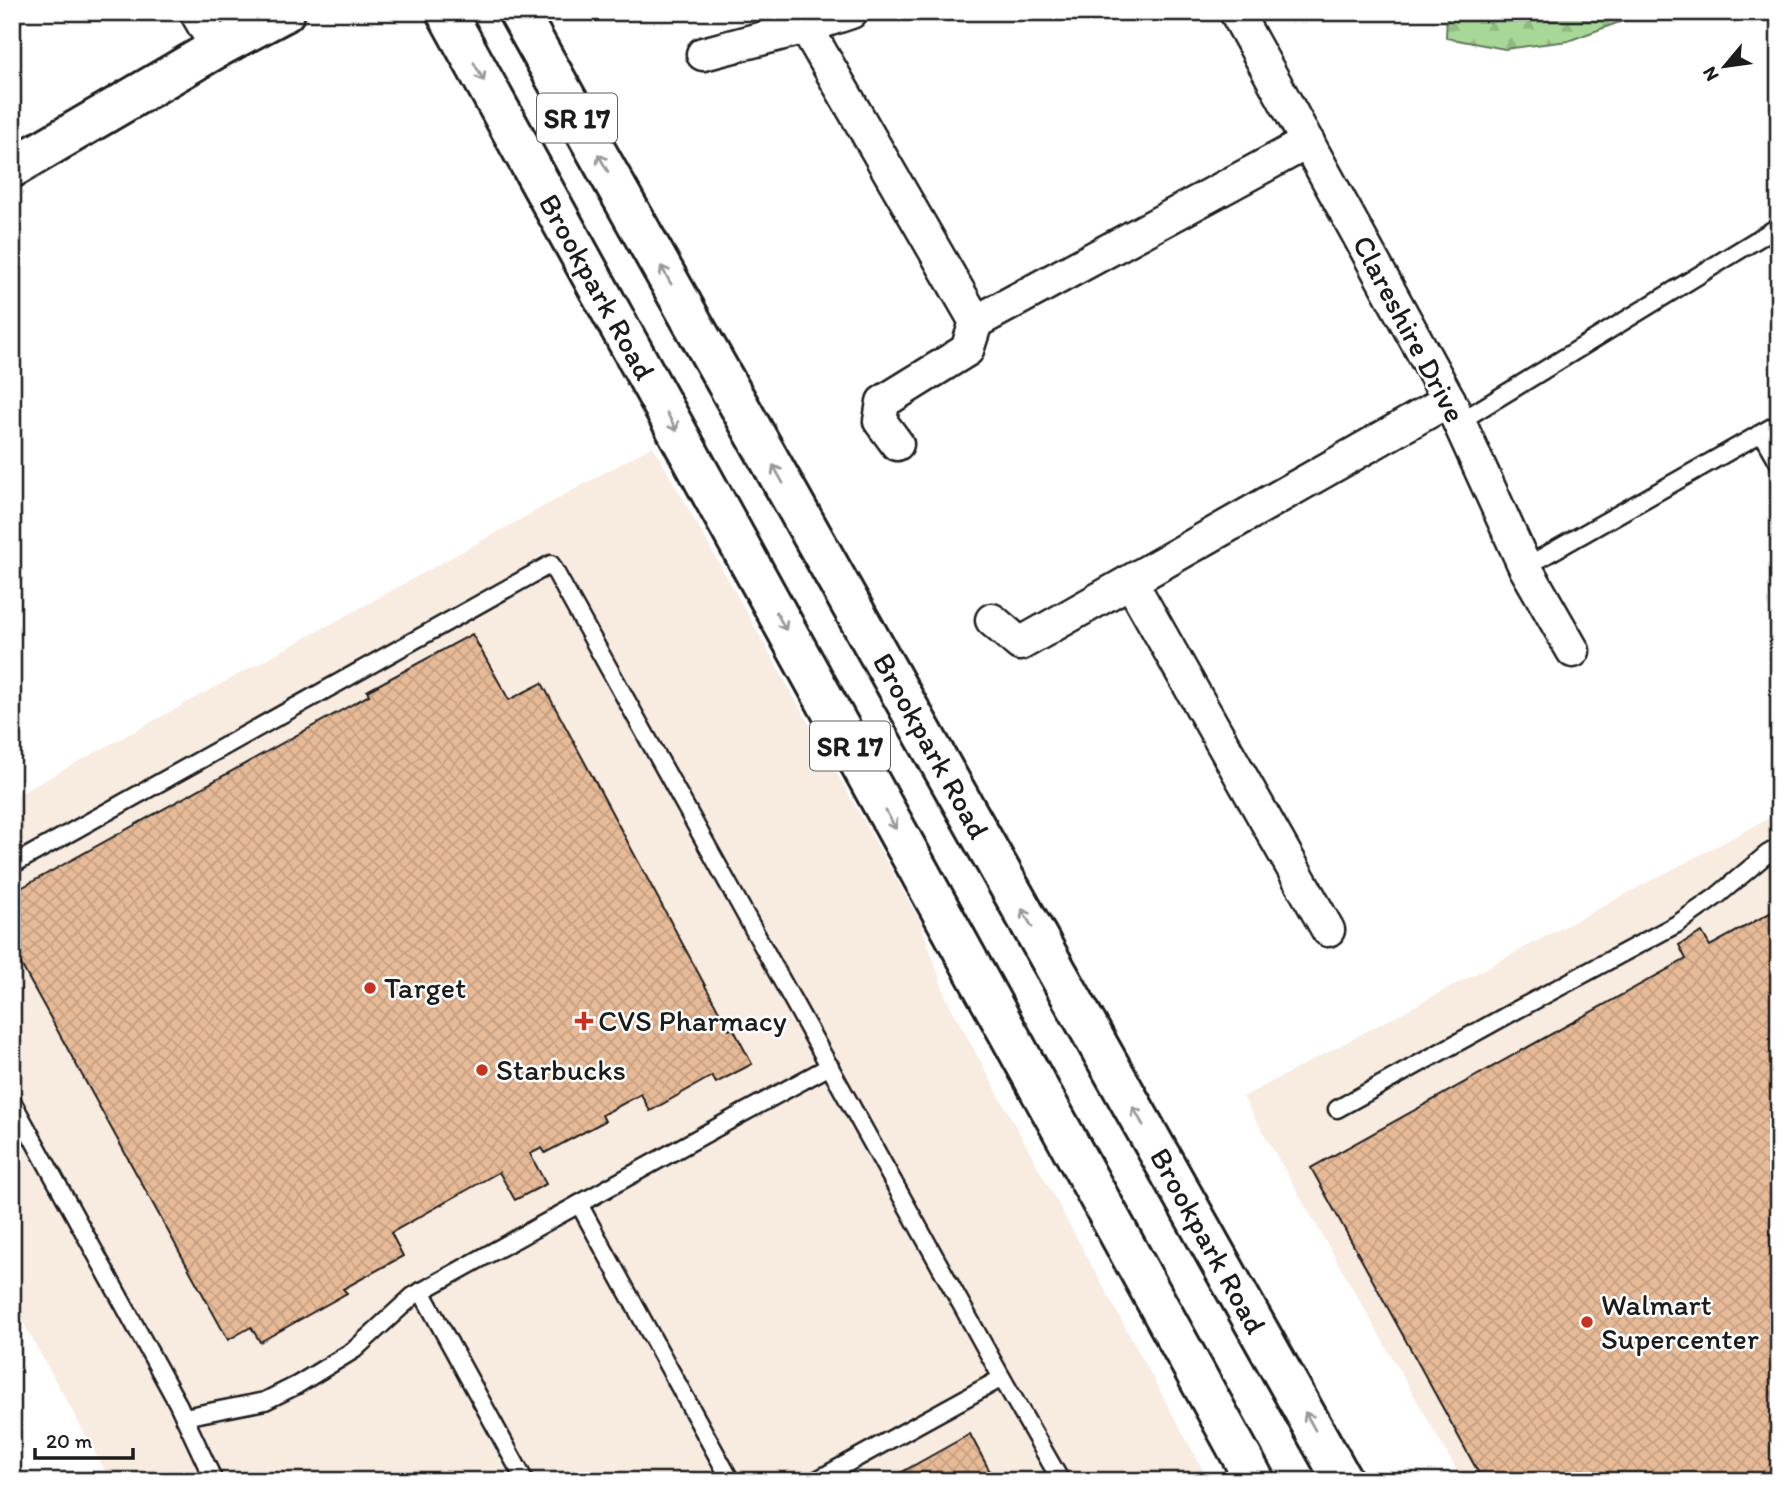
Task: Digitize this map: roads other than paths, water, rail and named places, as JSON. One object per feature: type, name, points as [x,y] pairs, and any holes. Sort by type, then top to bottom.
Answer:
[{"type":"main road","points":[[12,168],[217,48],[285,12]]},
{"type":"main road","name":"Brookpark Road","points":[[446,12],[1255,1481]]},
{"type":"main road","name":"Brookpark Road","points":[[518,12],[1343,1481]]},
{"type":"street","points":[[196,12],[217,48]]},
{"type":"street","points":[[703,54],[806,27],[851,12]]},
{"type":"street","name":"Clareshire Drive","points":[[1236,12],[1454,411],[1525,567],[1573,651]]},
{"type":"street","points":[[806,27],[976,322]]},
{"type":"street","points":[[897,444],[880,421],[883,401],[967,350],[976,322],[1308,142]]},
{"type":"street","points":[[992,620],[1020,644],[1131,582],[1454,411]]},
{"type":"street","points":[[1131,582],[1328,930]]},
{"type":"lane","points":[[1454,411],[1779,226]]},
{"type":"lane","points":[[1525,567],[1779,423]]},
{"type":"lane","points":[[1762,433],[1779,463]]},
{"type":"lane","points":[[12,865],[551,564],[1061,1481]]},
{"type":"lane","points":[[1337,1109],[1677,924],[1779,847]]},
{"type":"lane","points":[[184,1417],[265,1401],[297,1385],[354,1350],[413,1296],[830,1066]]},
{"type":"lane","points":[[12,1101],[184,1417],[214,1481]]},
{"type":"lane","points":[[579,1204],[732,1481]]},
{"type":"lane","points":[[422,1291],[526,1481]]},
{"type":"lane","points":[[816,1481],[1002,1378]]},
{"type":"place","name":"Target","points":[[370,988]]},
{"type":"place","name":"CVS Pharmacy","points":[[584,1021]]},
{"type":"place","name":"Starbucks","points":[[482,1070]]},
{"type":"place","name":"Walmart Supercenter","points":[[1587,1322]]}]
